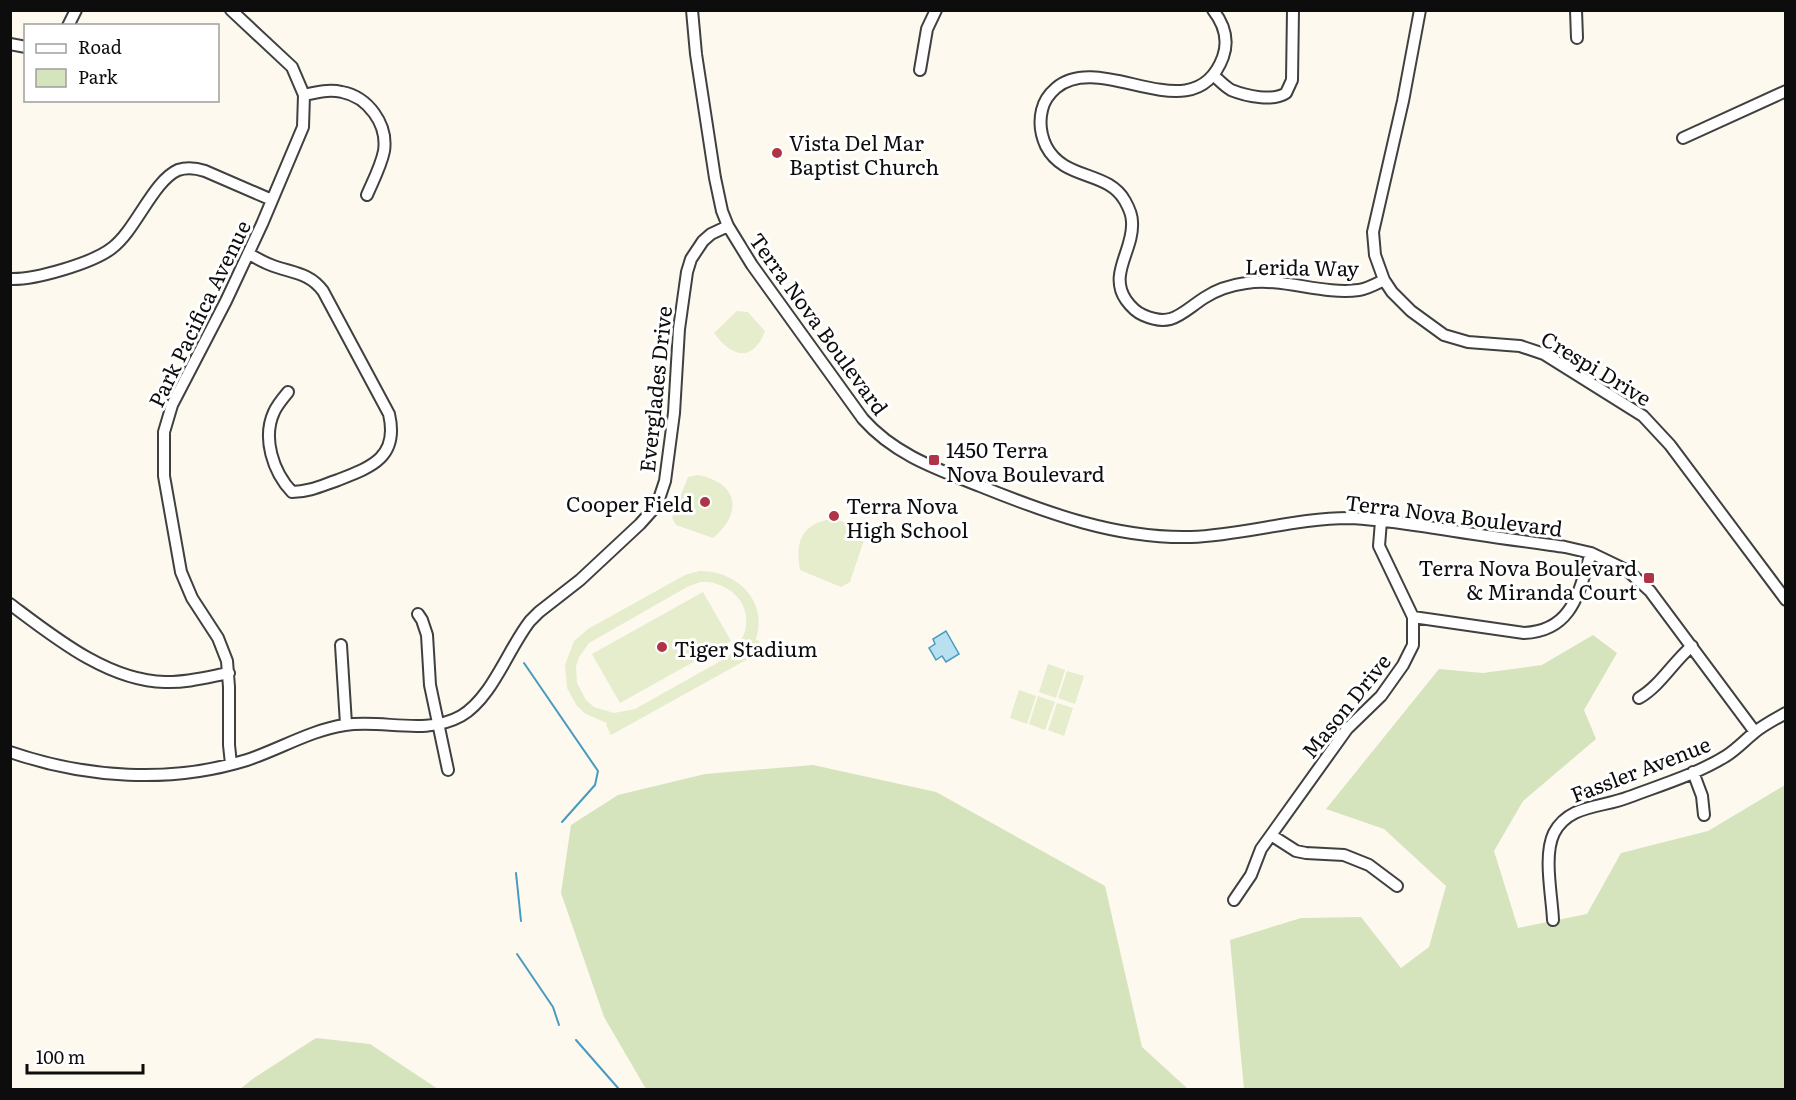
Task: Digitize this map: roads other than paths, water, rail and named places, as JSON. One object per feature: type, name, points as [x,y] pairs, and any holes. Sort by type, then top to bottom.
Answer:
[{"type":"street","points":[[69,24],[76,10]]},
{"type":"street","name":"Park Pacifica Avenue","points":[[231,10],[292,67],[304,94],[303,127],[249,254],[172,405],[164,432],[164,476],[181,572],[192,598],[218,638],[229,673],[231,764]]},
{"type":"street","name":"Terra Nova Boulevard","points":[[692,10],[696,54],[715,178],[728,226],[747,259],[864,419],[886,441],[925,464],[1052,514],[1154,536],[1211,535],[1328,519],[1381,520],[1565,547],[1591,553],[1616,565],[1643,585],[1660,603],[1755,732]]},
{"type":"street","points":[[920,70],[927,29],[936,10]]},
{"type":"street","points":[[1213,10],[1222,25],[1226,44],[1224,55],[1213,75],[1224,85],[1237,92],[1274,98],[1286,93],[1292,80],[1293,10]]},
{"type":"street","name":"Crespi Drive","points":[[1420,10],[1403,101],[1373,232],[1375,255],[1384,280],[1392,292],[1411,311],[1444,335],[1468,342],[1520,346],[1544,354],[1643,416],[1666,440],[1785,600]]},
{"type":"street","points":[[1576,10],[1576,38]]},
{"type":"street","name":"Lerida Way","points":[[1213,75],[1196,87],[1175,92],[1097,78],[1073,79],[1053,90],[1042,109],[1041,132],[1049,152],[1055,159],[1072,171],[1112,186],[1122,195],[1131,212],[1131,235],[1119,281],[1129,304],[1140,314],[1150,318],[1169,320],[1178,318],[1204,298],[1234,285],[1254,282],[1359,290],[1384,280]]},
{"type":"street","points":[[304,94],[333,90],[351,94],[368,105],[378,119],[382,129],[384,150],[367,195]]},
{"type":"street","points":[[1683,138],[1785,91]]},
{"type":"street","points":[[10,279],[34,277],[100,256],[122,239],[163,183],[178,171],[195,168],[205,171],[272,200]]},
{"type":"street","name":"Everglades Drive","points":[[10,752],[73,769],[130,775],[171,774],[231,764],[314,733],[346,724],[416,726],[438,724],[461,716],[479,701],[530,621],[580,580],[657,505],[665,481],[673,424],[687,272],[691,259],[703,241],[711,234],[728,226]]},
{"type":"street","points":[[249,254],[271,265],[303,274],[317,283],[323,291],[389,414],[393,434],[385,453],[375,463],[359,472],[305,492],[292,492],[285,484],[276,465],[270,449],[268,432],[275,409],[288,392]]},
{"type":"street","name":"Mason Drive","points":[[1234,900],[1271,835],[1347,729],[1374,704],[1403,664],[1413,645],[1413,616],[1381,552],[1379,538],[1381,520]]},
{"type":"street","points":[[1413,616],[1524,633],[1546,629],[1561,619],[1574,604],[1591,553]]},
{"type":"street","points":[[10,604],[85,656],[123,675],[152,682],[166,682],[229,673]]},
{"type":"street","points":[[418,614],[427,635],[428,673],[448,770]]},
{"type":"street","points":[[341,645],[346,724]]},
{"type":"street","points":[[1639,698],[1656,685],[1692,646]]},
{"type":"street","name":"Fassler Avenue","points":[[1553,920],[1550,844],[1560,823],[1569,815],[1580,810],[1615,802],[1693,772],[1729,754],[1755,732],[1785,713]]},
{"type":"street","points":[[1693,772],[1702,796],[1704,815]]},
{"type":"street","points":[[1271,835],[1296,850],[1306,853],[1335,854],[1370,865],[1397,886]]},
{"type":"water","points":[[946,631],[959,654],[946,662],[942,656],[936,660],[929,648],[935,644],[933,639]]},
{"type":"waterway","points":[[524,663],[598,771],[595,785],[562,822]]},
{"type":"waterway","points":[[516,873],[521,921]]},
{"type":"waterway","points":[[517,954],[553,1007],[559,1025]]},
{"type":"waterway","points":[[576,1040],[618,1088]]},
{"type":"place","name":"Vista Del Mar Baptist Church","points":[[777,153]]},
{"type":"place","name":"1450 Terra Nova Boulevard","points":[[934,460]]},
{"type":"place","name":"Cooper Field","points":[[705,502]]},
{"type":"place","name":"Terra Nova High School","points":[[834,516]]},
{"type":"place","name":"Terra Nova Boulevard & Miranda Court","points":[[1649,578]]},
{"type":"place","name":"Tiger Stadium","points":[[662,647]]}]
